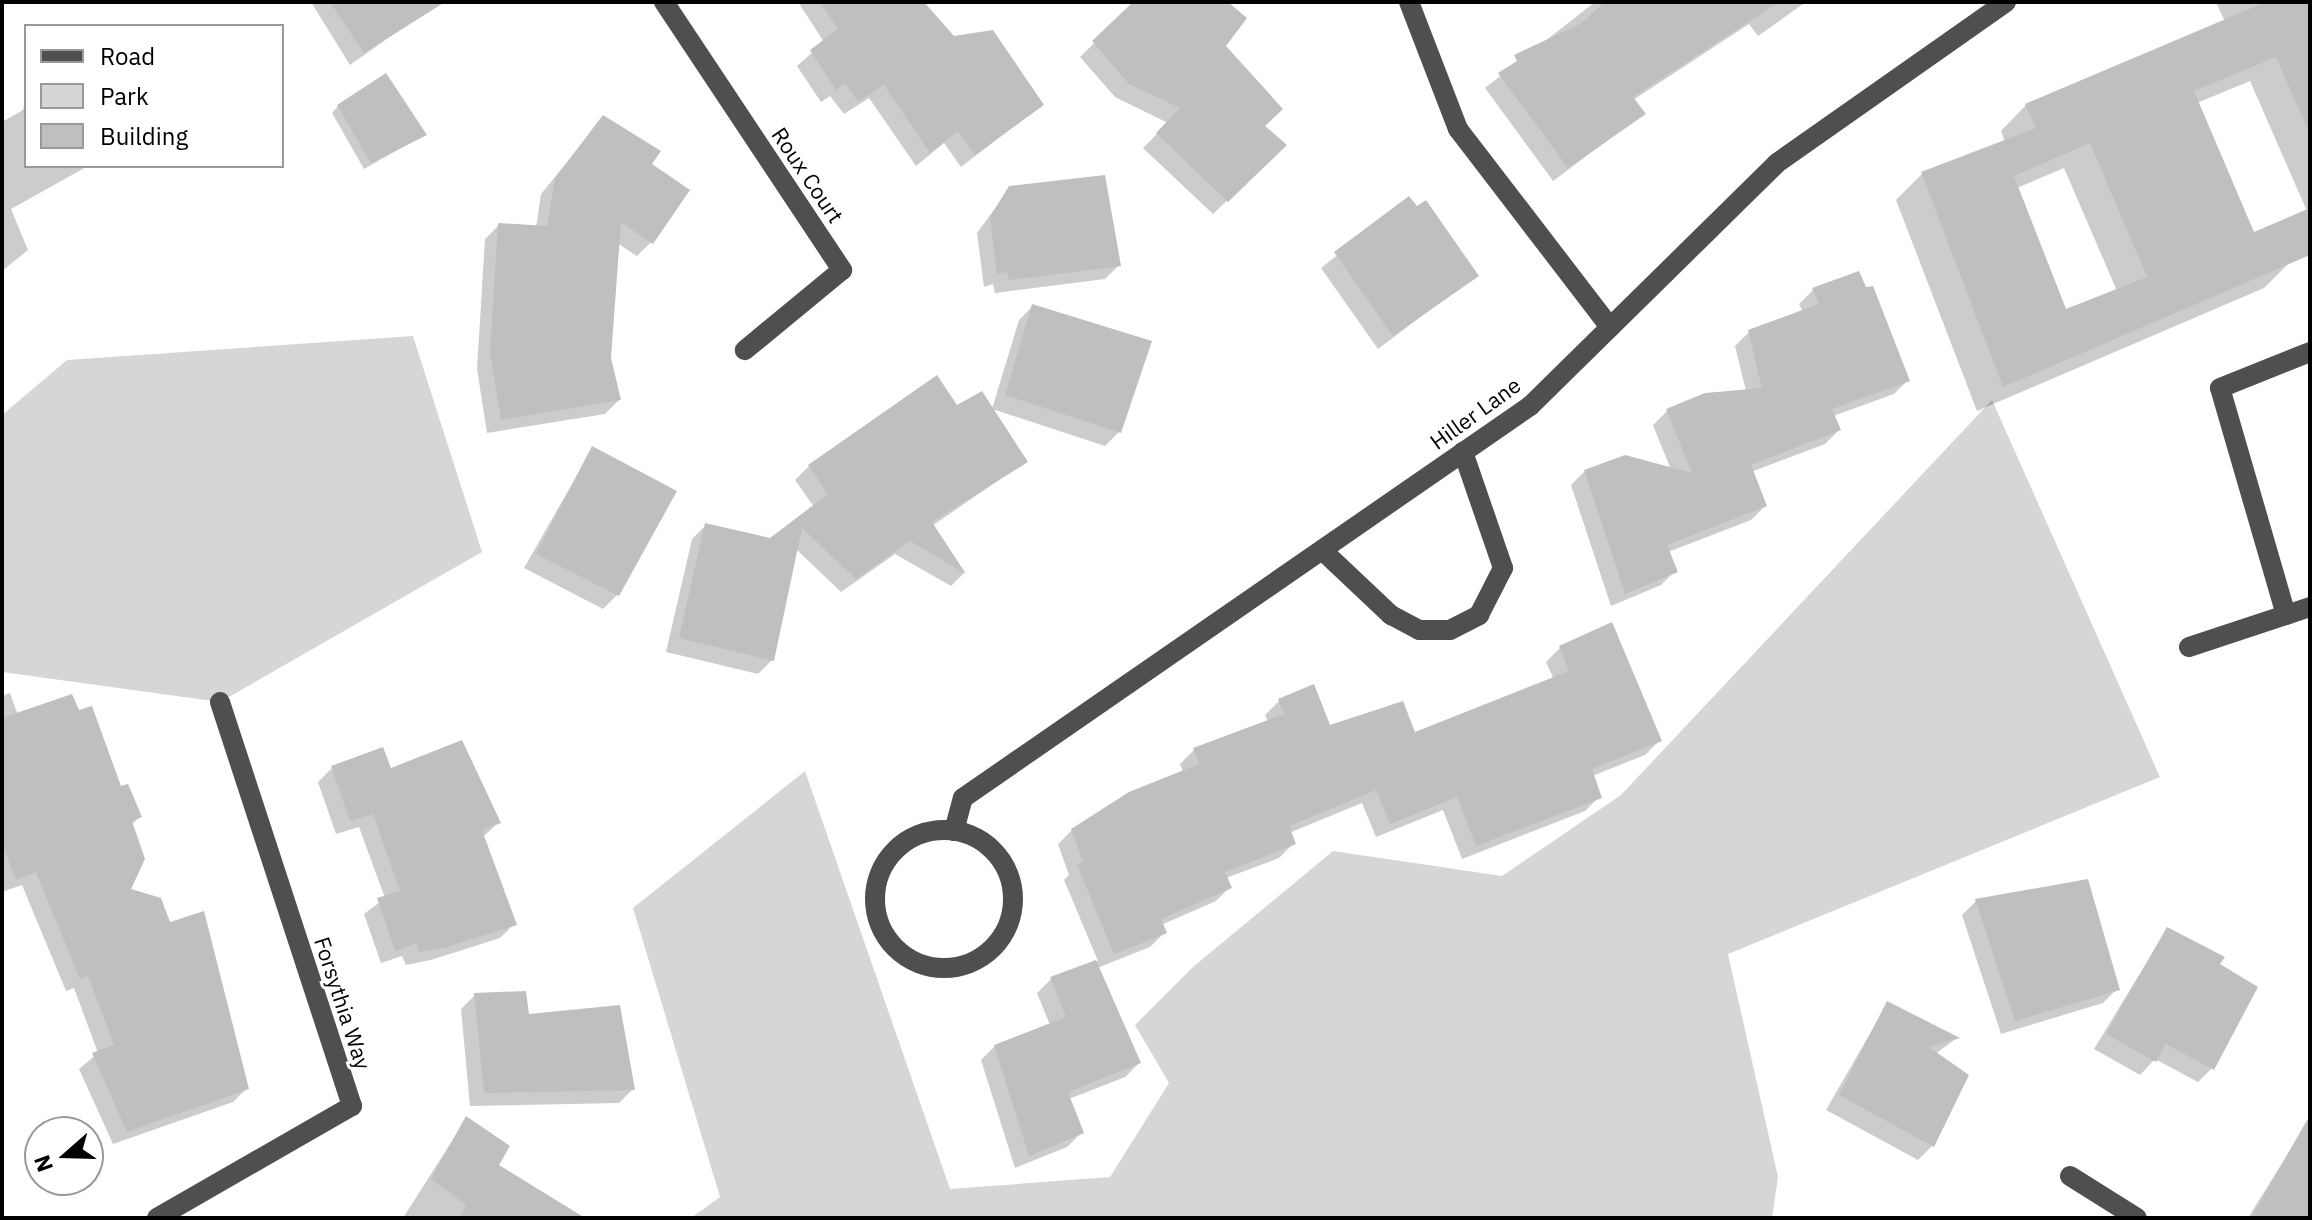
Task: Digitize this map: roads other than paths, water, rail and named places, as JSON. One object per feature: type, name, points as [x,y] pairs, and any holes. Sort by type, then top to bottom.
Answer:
[{"type":"street","name":"Roux Court","points":[[664,2],[842,270],[745,350]]},
{"type":"street","points":[[1409,2],[1458,129],[1610,327]]},
{"type":"street","name":"Hiller Lane","points":[[954,831],[963,798],[1530,406],[1777,163],[2006,2]]},
{"type":"street","points":[[2286,615],[2220,388],[2310,352]]},
{"type":"street","points":[[1322,550],[1391,615],[1419,630],[1450,630],[1479,615],[1503,568],[1463,452]]},
{"type":"street","points":[[2189,647],[2310,607]]},
{"type":"street","name":"Forsythia Way","points":[[157,1218],[352,1106],[220,702]]},
{"type":"street","points":[[954,831],[980,840],[1000,859],[1012,911],[984,956],[933,968],[887,940],[875,888],[903,843],[954,831]]},
{"type":"street","points":[[2070,1176],[2137,1218]]}]
